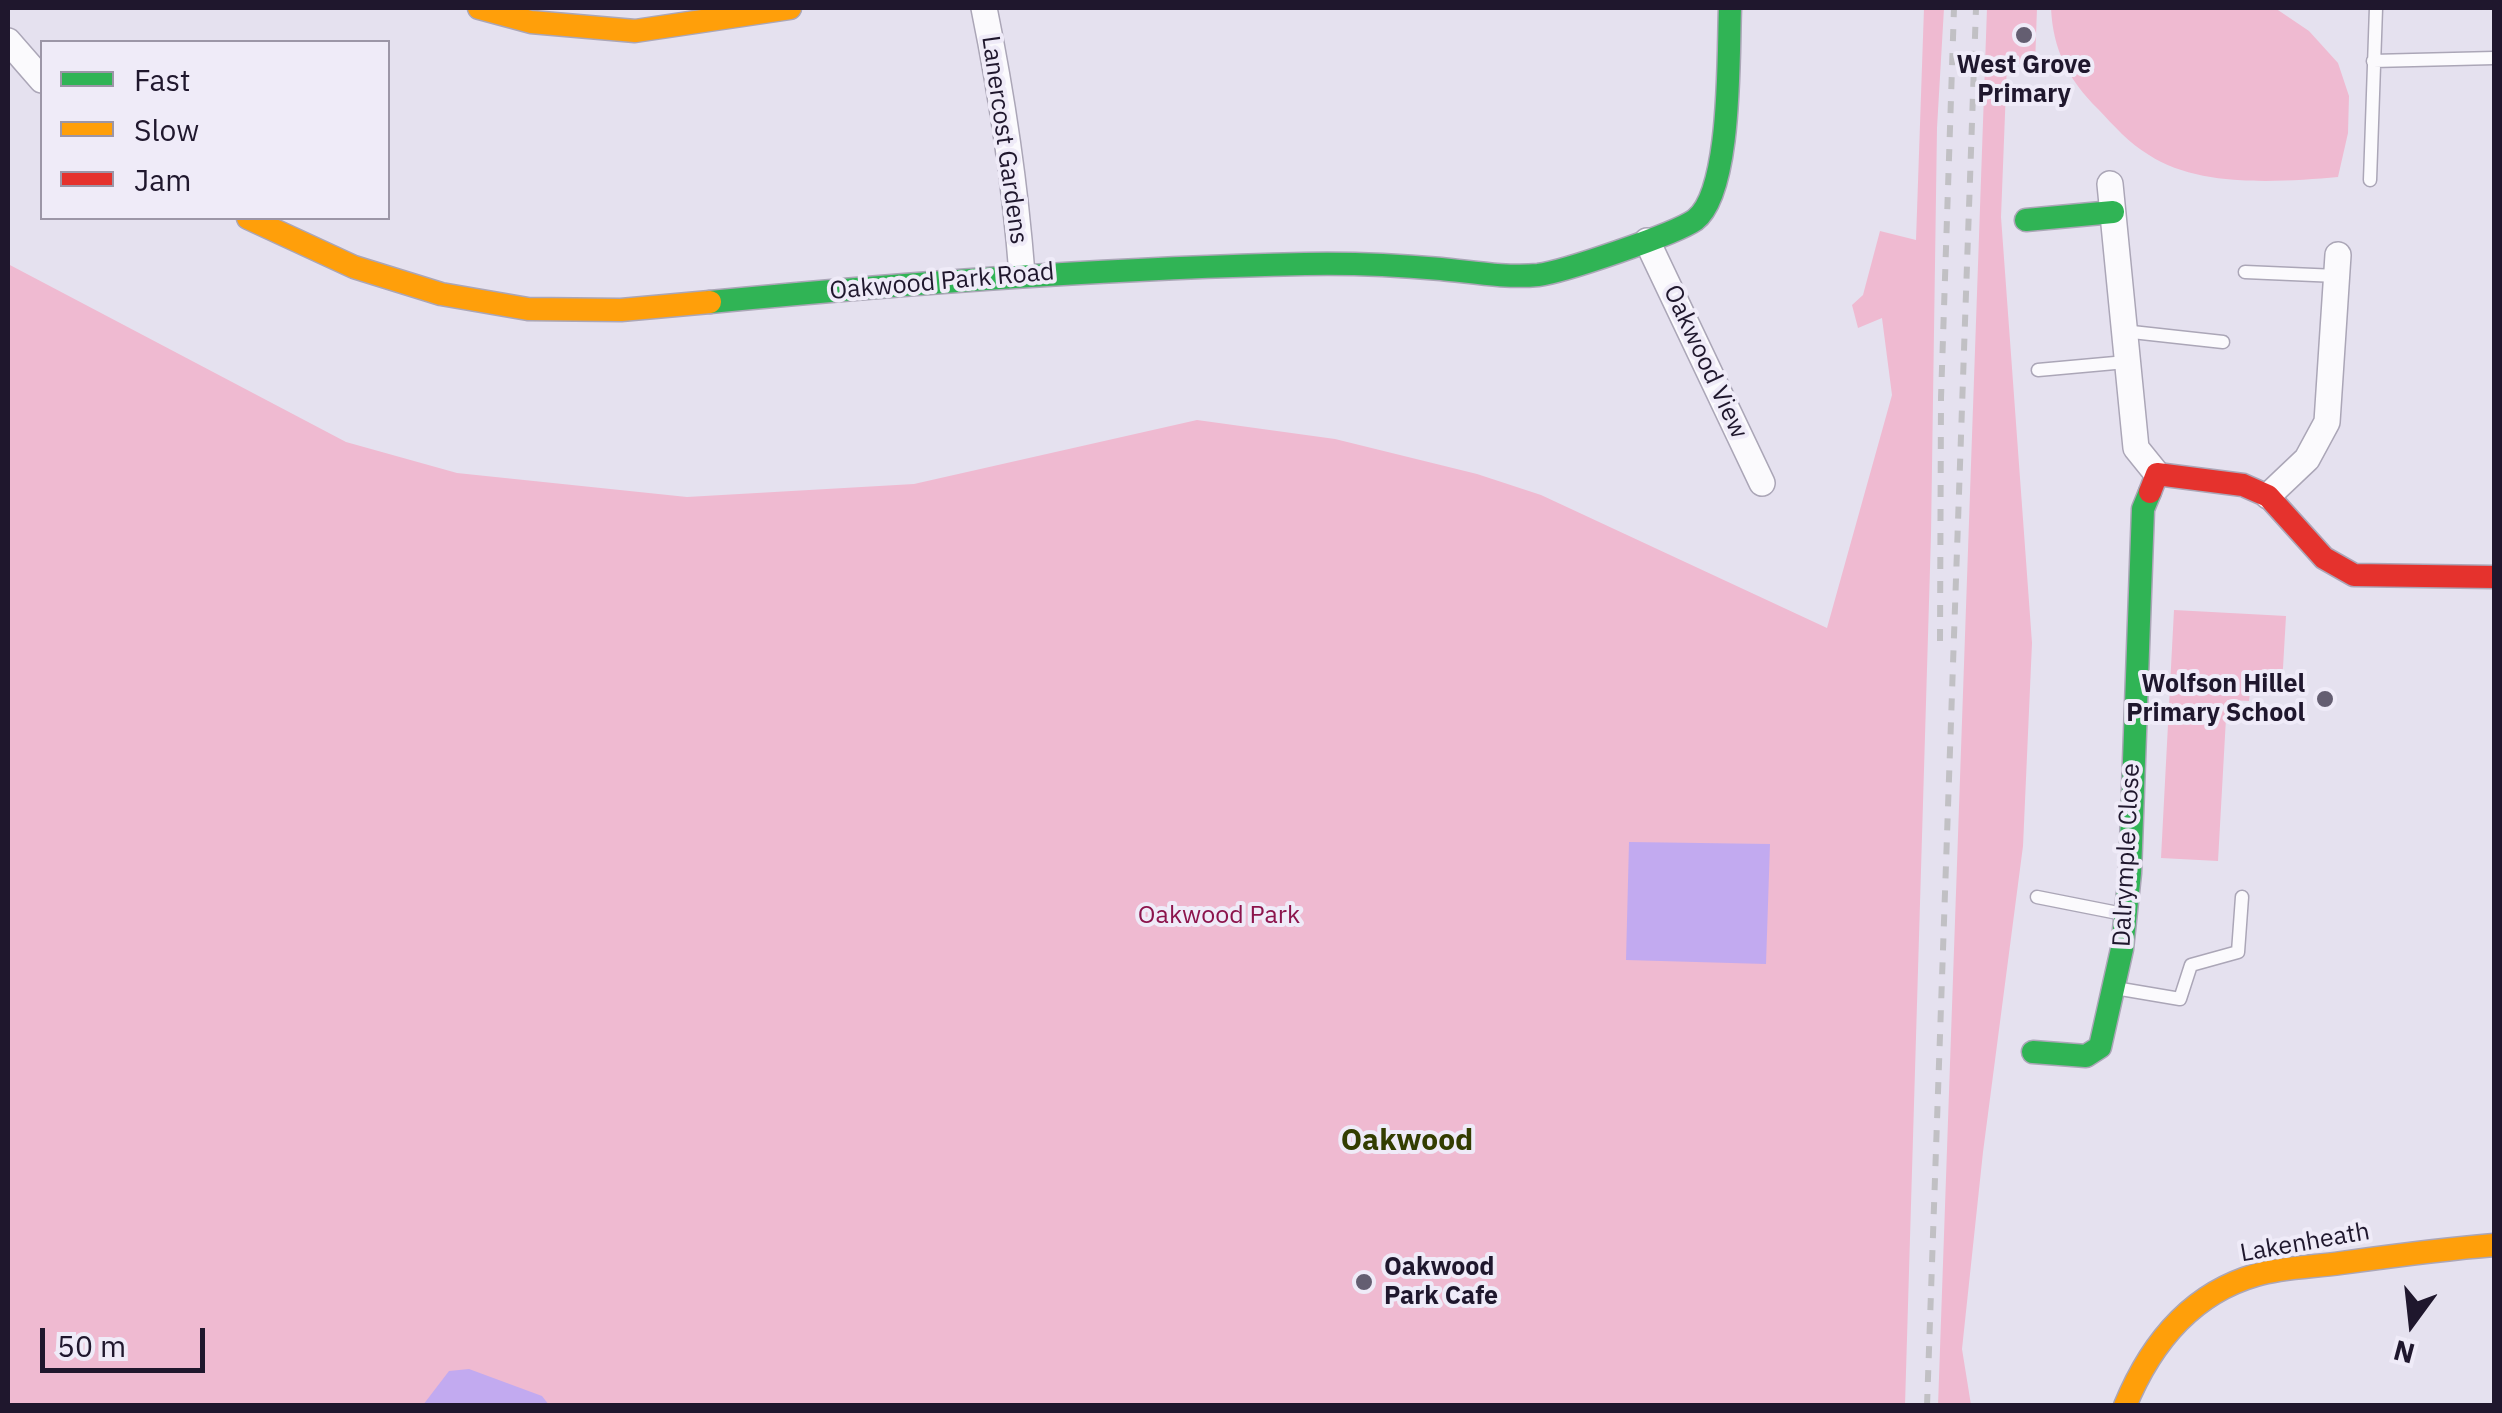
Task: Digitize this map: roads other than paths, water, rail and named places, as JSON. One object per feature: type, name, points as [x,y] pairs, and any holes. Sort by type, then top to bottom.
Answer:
[{"type":"street","points":[[479,8],[532,22],[635,31],[790,8]]},
{"type":"street","name":"Lanercost Gardens","points":[[984,8],[1014,183],[1022,274]]},
{"type":"street","name":"Oakwood Park Road","points":[[252,220],[354,267],[441,294],[528,309],[621,310],[1022,274],[1155,267],[1368,263],[1503,276],[1541,275],[1648,241],[1696,219],[1710,199],[1723,146],[1730,8]]},
{"type":"street","points":[[8,40],[40,78]]},
{"type":"street","points":[[2110,184],[2136,448],[2157,474],[2243,485],[2268,496],[2324,558],[2354,576],[2494,578]]},
{"type":"street","points":[[2026,220],[2112,212]]},
{"type":"street","name":"Oakwood View","points":[[1648,241],[1762,483]]},
{"type":"street","points":[[2268,496],[2306,459],[2327,422],[2337,266]]},
{"type":"street","name":"Dalrymple Close","points":[[2032,1052],[2086,1056],[2100,1047],[2115,988],[2126,914],[2143,509],[2157,474]]},
{"type":"street","name":"Lakenheath","points":[[2125,1406],[2154,1344],[2177,1318],[2218,1290],[2257,1274],[2494,1245]]},
{"type":"lane","points":[[2370,180],[2376,8]]},
{"type":"lane","points":[[2373,61],[2494,58]]},
{"type":"lane","points":[[2246,272],[2337,266]]},
{"type":"lane","points":[[2124,331],[2223,342]]},
{"type":"lane","points":[[2038,370],[2126,362]]},
{"type":"lane","points":[[2037,897],[2126,914]]},
{"type":"lane","points":[[2115,988],[2180,999],[2191,965],[2238,952],[2242,897]]},
{"type":"railway","points":[[1940,641],[1941,398],[1954,8]]},
{"type":"railway","points":[[1927,1406],[1976,8]]},
{"type":"place","name":"West Grove Primary","points":[[2024,35]]},
{"type":"place","name":"Wolfson Hillel Primary School","points":[[2325,699]]},
{"type":"place","name":"Oakwood Park Cafe","points":[[1364,1282]]},
{"type":"district","name":"Oakwood","points":[[1407,1141]]},
{"type":"park label","name":"Oakwood Park","points":[[1219,916]]}]
